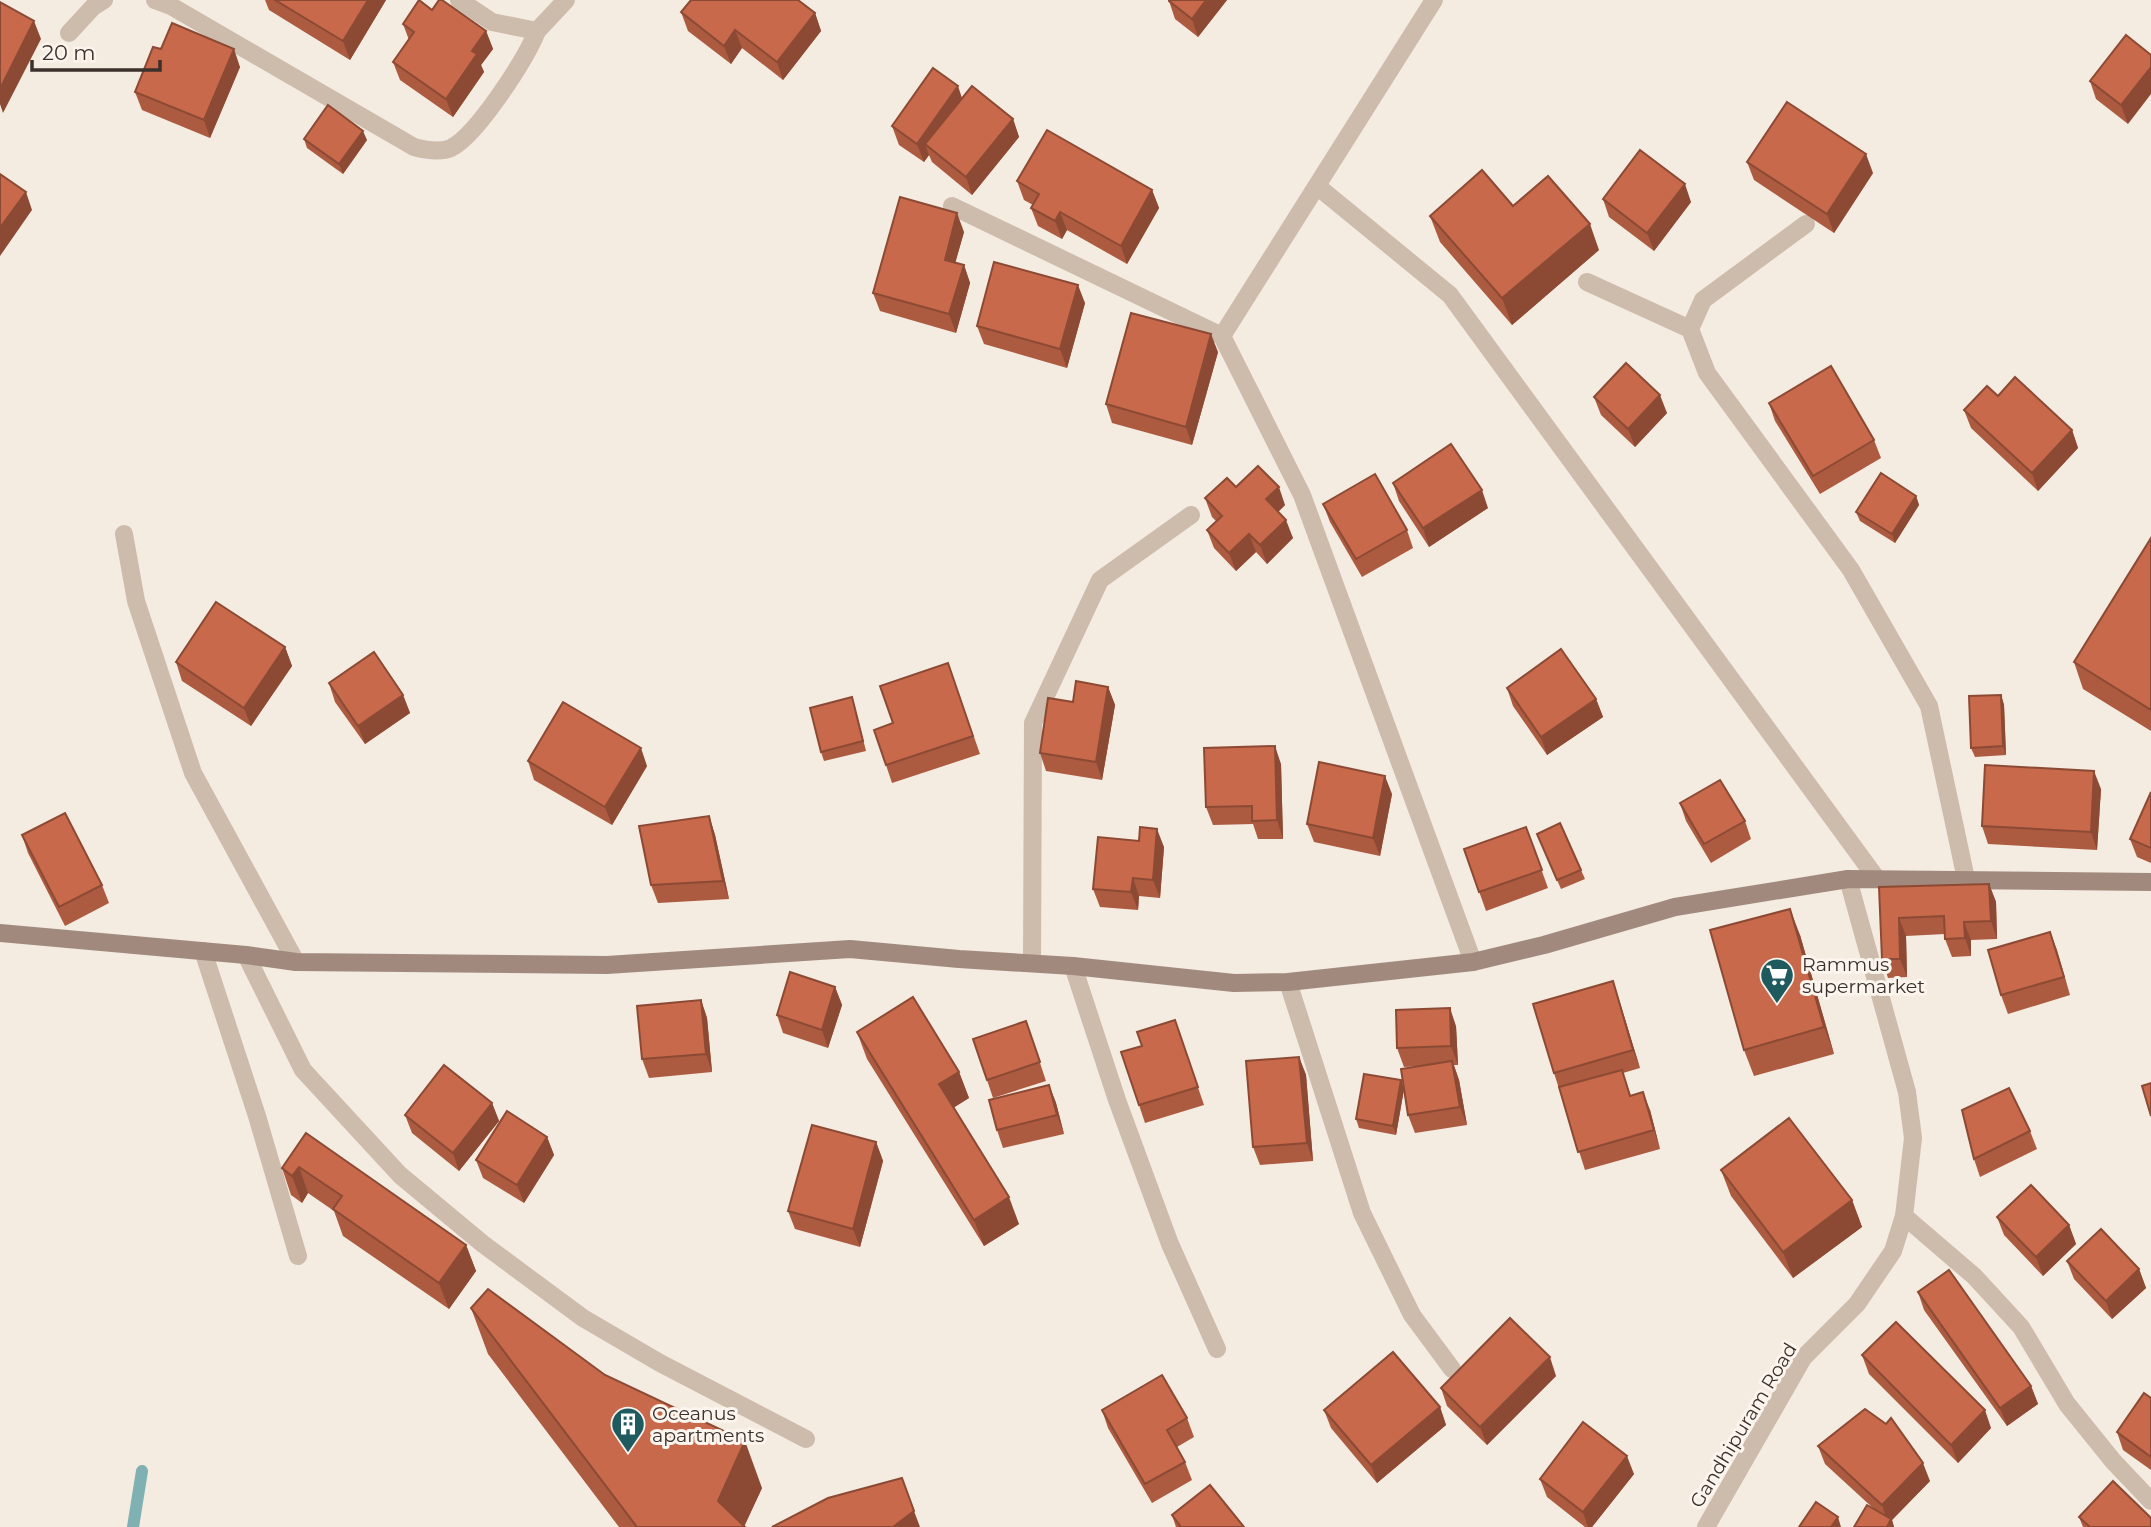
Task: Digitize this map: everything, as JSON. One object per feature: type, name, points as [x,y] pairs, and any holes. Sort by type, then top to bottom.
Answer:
[{"type":"main road","points":[[0,933],[296,962],[607,965],[850,949],[1073,966],[1234,984],[1288,982],[1473,962],[1544,945],[1675,907],[1848,879],[2151,882]]},
{"type":"street","points":[[69,33],[93,7],[104,0]]},
{"type":"street","points":[[155,0],[171,6],[414,147],[429,151],[449,149],[467,136],[517,70],[537,31],[566,0]]},
{"type":"street","points":[[459,0],[492,22],[537,31]]},
{"type":"street","points":[[1222,336],[1434,0]]},
{"type":"street","points":[[1317,186],[1450,295],[1877,879]]},
{"type":"street","points":[[952,206],[1222,336],[1302,495],[1473,962]]},
{"type":"street","points":[[1690,329],[1703,300],[1806,224]]},
{"type":"street","points":[[1587,282],[1690,329],[1707,373],[1851,570],[1929,706],[1966,879]]},
{"type":"street","points":[[1032,963],[1033,723],[1100,580],[1191,515]]},
{"type":"street","points":[[124,534],[136,601],[192,773],[296,962]]},
{"type":"street","name":"Gandhipuram Road","points":[[1706,1527],[1803,1358],[1857,1304],[1893,1251],[1904,1216],[1913,1138],[1907,1092],[1848,879]]},
{"type":"street","points":[[203,951],[257,1116],[298,1256]]},
{"type":"street","points":[[246,955],[303,1070],[335,1108],[400,1175],[483,1244],[583,1318],[660,1363],[806,1439]]},
{"type":"street","points":[[1073,966],[1117,1100],[1170,1244],[1217,1349]]},
{"type":"street","points":[[1288,982],[1362,1213],[1412,1315],[1451,1369]]},
{"type":"street","points":[[1904,1216],[1975,1276],[2021,1327],[2067,1404],[2113,1461],[2151,1501]]},
{"type":"building","points":[[275,0],[368,0],[343,41]]},
{"type":"building","points":[[419,0],[432,10],[439,0],[442,0],[486,31],[472,51],[477,54],[446,99],[393,62],[414,32],[403,24]]},
{"type":"building","points":[[691,0],[798,0],[815,13],[777,62],[735,30],[724,46],[681,12]]},
{"type":"building","points":[[1169,0],[1206,0],[1192,19]]},
{"type":"building","points":[[0,2],[34,21],[0,89]]},
{"type":"building","points":[[172,23],[234,49],[204,120],[135,92],[153,47],[161,49]]},
{"type":"building","points":[[2126,35],[2151,55],[2151,67],[2121,105],[2090,81]]},
{"type":"building","points":[[933,68],[958,86],[917,144],[892,126]]},
{"type":"building","points":[[972,86],[1013,119],[966,177],[925,144]]},
{"type":"building","points":[[1787,102],[1866,154],[1827,214],[1747,162]]},
{"type":"building","points":[[328,105],[363,131],[339,164],[304,139]]},
{"type":"building","points":[[1047,130],[1152,190],[1121,246],[1060,212],[1055,221],[1031,208],[1039,194],[1017,181]]},
{"type":"building","points":[[1640,150],[1685,184],[1647,233],[1603,199]]},
{"type":"building","points":[[1482,170],[1513,206],[1548,176],[1590,224],[1502,298],[1430,216]]},
{"type":"building","points":[[0,174],[26,192],[0,228]]},
{"type":"building","points":[[900,197],[957,213],[945,260],[964,265],[949,314],[873,293]]},
{"type":"building","points":[[994,262],[1078,285],[1060,349],[977,326]]},
{"type":"building","points":[[1131,313],[1211,334],[1186,427],[1106,404]]},
{"type":"building","points":[[1626,363],[1660,395],[1628,429],[1594,397]]},
{"type":"building","points":[[1831,366],[1874,440],[1813,476],[1769,403]]},
{"type":"building","points":[[2015,377],[2072,430],[2032,473],[1964,410],[1987,386],[1998,396]]},
{"type":"building","points":[[1451,444],[1482,490],[1423,528],[1393,483]]},
{"type":"building","points":[[1258,466],[1279,487],[1266,499],[1286,520],[1260,545],[1249,534],[1229,553],[1207,530],[1222,516],[1205,498],[1227,478],[1236,487]]},
{"type":"building","points":[[1881,473],[1916,496],[1892,534],[1856,512]]},
{"type":"building","points":[[1375,474],[1407,530],[1356,559],[1323,504]]},
{"type":"building","points":[[2151,538],[2151,710],[2074,662]]},
{"type":"building","points":[[216,602],[285,647],[244,708],[176,662]]},
{"type":"building","points":[[1561,649],[1596,699],[1541,737],[1507,688]]},
{"type":"building","points":[[374,652],[403,695],[358,726],[329,683]]},
{"type":"building","points":[[948,663],[973,736],[886,765],[874,730],[893,723],[880,686]]},
{"type":"building","points":[[1076,681],[1108,687],[1096,762],[1040,753],[1048,698],[1073,702]]},
{"type":"building","points":[[2001,695],[2003,746],[1971,748],[1969,696]]},
{"type":"building","points":[[852,697],[863,741],[821,752],[810,708]]},
{"type":"building","points":[[563,702],[641,748],[605,807],[528,761]]},
{"type":"building","points":[[1275,746],[1277,820],[1252,821],[1252,806],[1206,807],[1204,748]]},
{"type":"building","points":[[1319,762],[1385,776],[1373,838],[1307,824]]},
{"type":"building","points":[[1985,765],[2094,771],[2091,832],[1982,826]]},
{"type":"building","points":[[1720,780],[1745,821],[1704,844],[1680,803]]},
{"type":"building","points":[[2151,792],[2151,848],[2130,839]]},
{"type":"building","points":[[65,813],[102,885],[59,907],[22,835]]},
{"type":"building","points":[[709,816],[723,881],[651,885],[639,826]]},
{"type":"building","points":[[1560,823],[1581,870],[1557,880],[1537,834]]},
{"type":"building","points":[[1140,827],[1157,829],[1153,880],[1133,878],[1131,892],[1093,889],[1098,837],[1139,841]]},
{"type":"building","points":[[1526,827],[1542,870],[1479,892],[1464,849]]},
{"type":"building","points":[[1989,884],[1991,921],[1964,922],[1965,938],[1945,939],[1944,916],[1899,918],[1900,959],[1882,959],[1879,887]]},
{"type":"building","name":"Rammus supermarket","points":[[1790,909],[1824,1027],[1744,1050],[1710,930]]},
{"type":"building","points":[[2050,932],[2064,977],[2001,995],[1988,950]]},
{"type":"building","points":[[790,972],[835,987],[822,1030],[777,1015]]},
{"type":"building","points":[[1613,981],[1633,1050],[1554,1073],[1533,1004]]},
{"type":"building","points":[[913,997],[959,1072],[939,1084],[1009,1197],[974,1220],[857,1032]]},
{"type":"building","points":[[701,1000],[706,1054],[642,1059],[637,1006]]},
{"type":"building","points":[[1450,1008],[1451,1046],[1397,1048],[1396,1010]]},
{"type":"building","points":[[1175,1020],[1198,1087],[1139,1105],[1121,1052],[1142,1046],[1137,1032]]},
{"type":"building","points":[[1026,1021],[1040,1062],[987,1080],[973,1039]]},
{"type":"building","points":[[1299,1057],[1307,1143],[1253,1147],[1246,1061]]},
{"type":"building","points":[[1452,1061],[1460,1107],[1408,1115],[1401,1069]]},
{"type":"building","points":[[444,1065],[492,1103],[453,1153],[405,1115]]},
{"type":"building","points":[[1622,1070],[1630,1096],[1643,1092],[1654,1130],[1578,1152],[1559,1087]]},
{"type":"building","points":[[1364,1074],[1401,1080],[1393,1126],[1356,1119]]},
{"type":"building","points":[[2151,1083],[2151,1116],[2142,1086]]},
{"type":"building","points":[[1049,1085],[1057,1115],[997,1130],[989,1100]]},
{"type":"building","points":[[2009,1088],[2030,1131],[1974,1159],[1962,1110]]},
{"type":"building","points":[[507,1111],[547,1137],[517,1185],[476,1160]]},
{"type":"building","points":[[1789,1118],[1852,1200],[1783,1252],[1721,1170]]},
{"type":"building","points":[[812,1125],[876,1142],[853,1229],[788,1211]]},
{"type":"building","points":[[306,1133],[466,1245],[439,1283],[333,1209],[342,1196],[299,1167],[292,1176],[282,1168]]},
{"type":"building","points":[[2031,1185],[2069,1225],[2036,1257],[1997,1217]]},
{"type":"building","points":[[2101,1229],[2139,1269],[2106,1301],[2067,1261]]},
{"type":"building","points":[[1949,1270],[2031,1386],[2000,1408],[1918,1292]]},
{"type":"building","name":"Oceanus apartments","points":[[488,1289],[605,1375],[745,1441],[718,1501],[745,1527],[637,1527],[471,1308]]},
{"type":"building","points":[[1510,1318],[1550,1357],[1480,1427],[1441,1388]]},
{"type":"building","points":[[1896,1322],[1985,1410],[1951,1445],[1862,1355]]},
{"type":"building","points":[[1393,1352],[1440,1407],[1371,1465],[1324,1410]]},
{"type":"building","points":[[1162,1375],[1187,1418],[1167,1430],[1185,1462],[1145,1484],[1102,1410]]},
{"type":"building","points":[[2144,1393],[2151,1398],[2151,1457],[2117,1432]]},
{"type":"building","points":[[1865,1409],[1886,1424],[1891,1418],[1923,1463],[1882,1505],[1818,1446]]},
{"type":"building","points":[[1583,1422],[1627,1456],[1583,1512],[1540,1479]]},
{"type":"building","points":[[902,1478],[914,1511],[893,1527],[772,1527],[828,1498]]},
{"type":"building","points":[[2113,1481],[2151,1518],[2151,1527],[2090,1527],[2079,1517]]},
{"type":"building","points":[[1210,1485],[1244,1527],[1181,1527],[1172,1515]]},
{"type":"building","points":[[1816,1502],[1838,1517],[1831,1527],[1799,1527]]},
{"type":"building","points":[[1867,1505],[1891,1519],[1887,1527],[1854,1527]]},
{"type":"waterway","points":[[133,1527],[142,1471]]},
{"type":"place","name":"Rammus supermarket","points":[[1777,1005]]},
{"type":"place","name":"Oceanus apartments","points":[[628,1454]]}]
